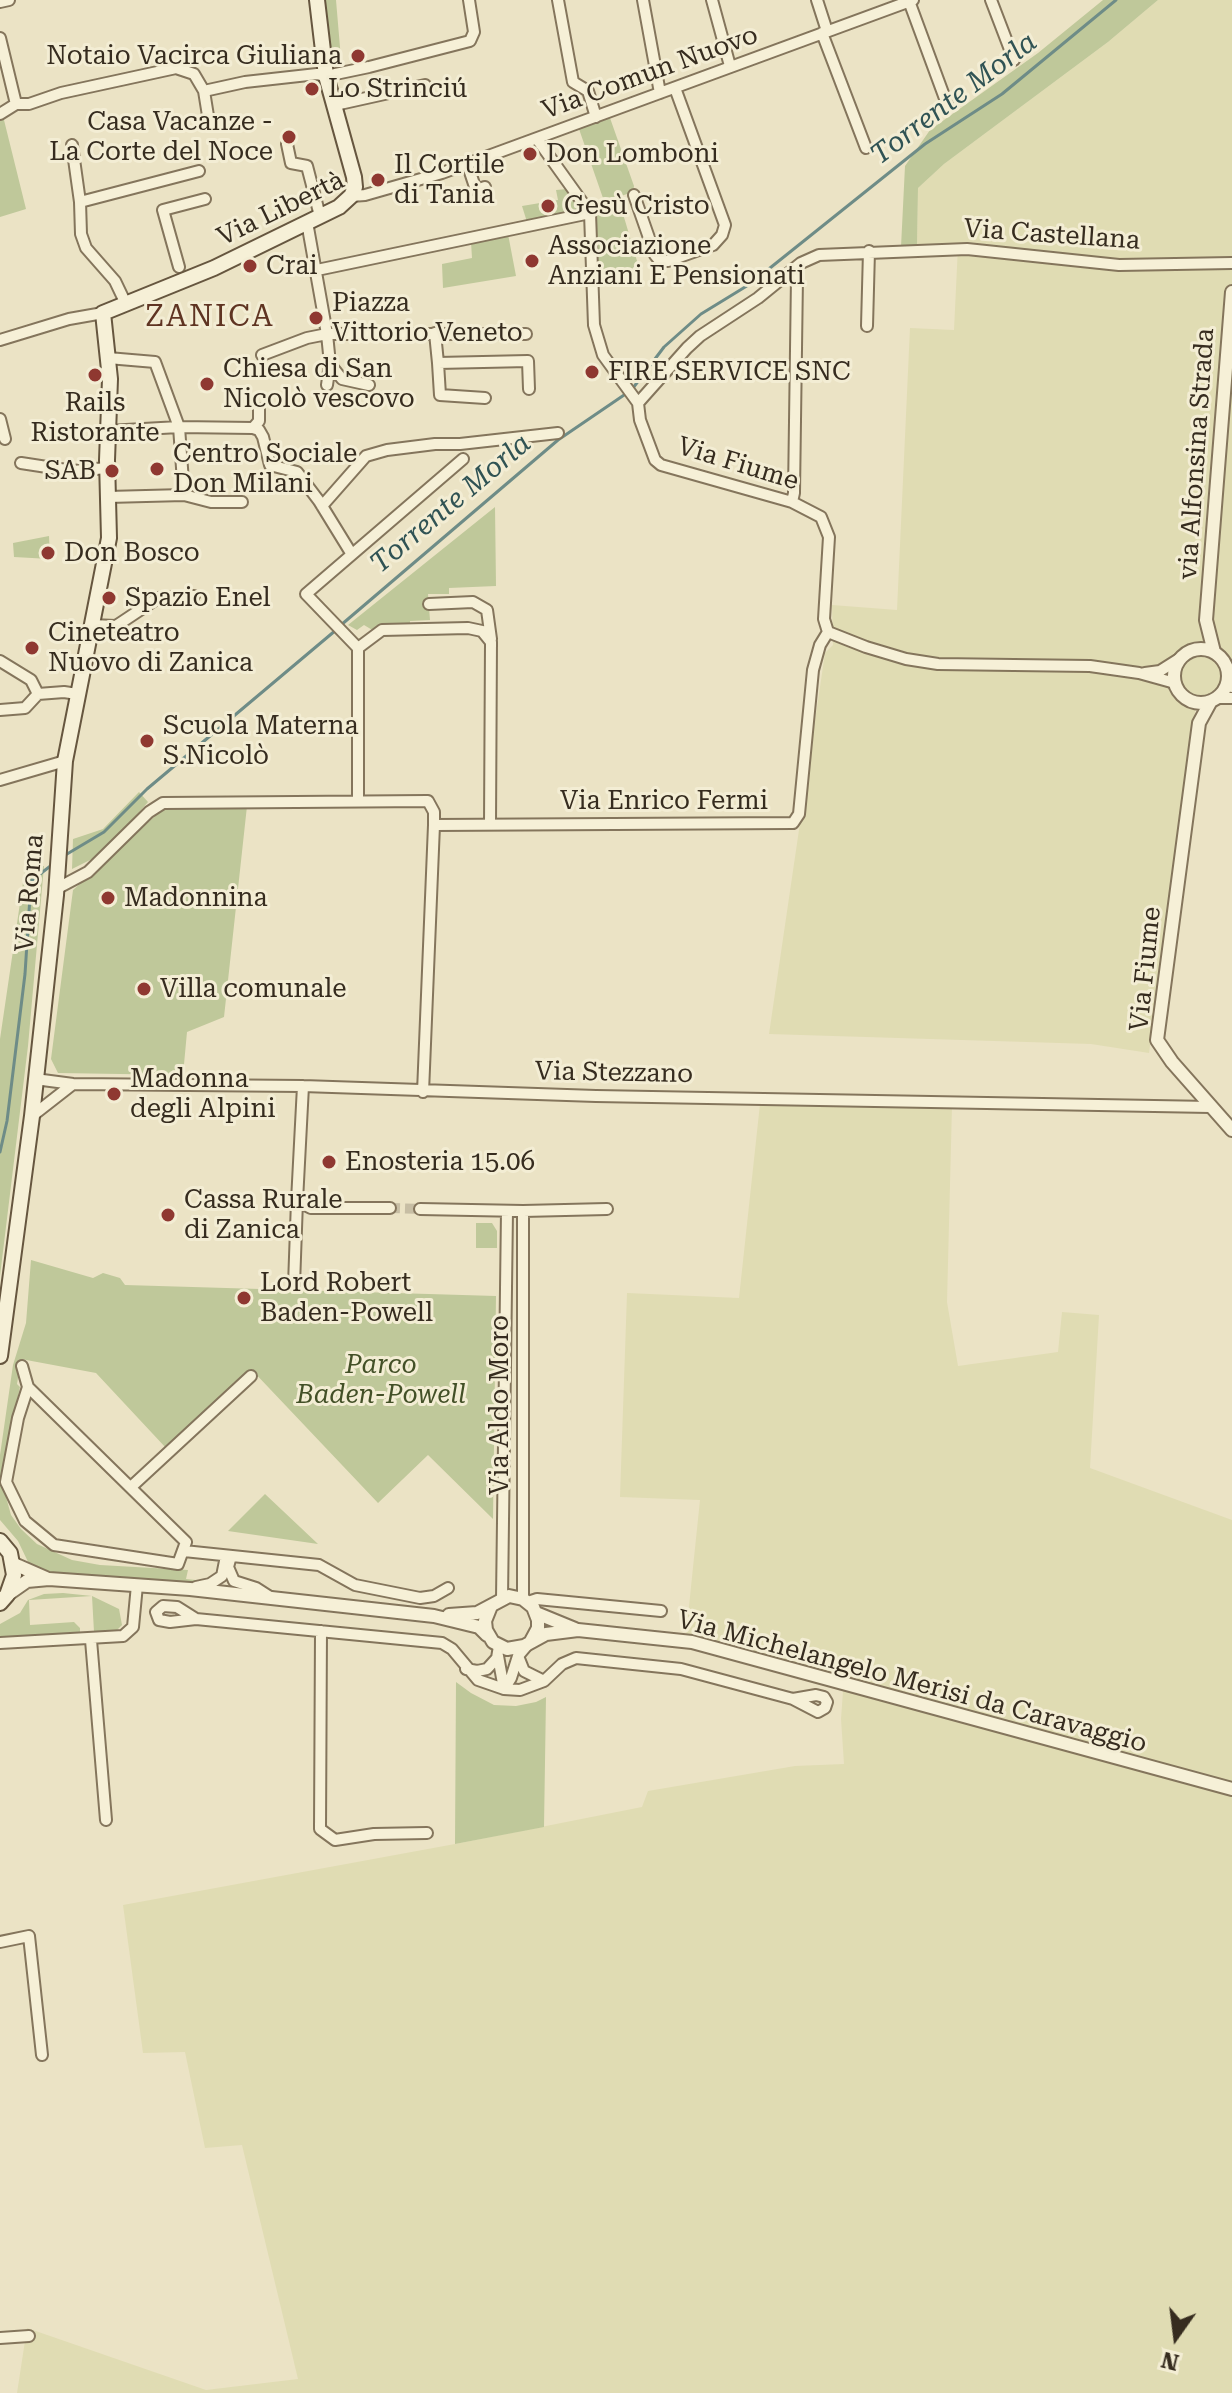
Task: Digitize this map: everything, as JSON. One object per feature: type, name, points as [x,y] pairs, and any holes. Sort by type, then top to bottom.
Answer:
[{"type":"main road","points":[[317,0],[326,76],[354,177],[355,187],[351,196]]},
{"type":"main road","name":"Via Libertà","points":[[103,313],[182,275],[314,219],[347,202],[351,196]]},
{"type":"main road","name":"Via Roma","points":[[0,1356],[32,1116],[56,889],[65,761],[108,546],[110,379],[103,313]]},
{"type":"main road","points":[[0,1541],[14,1564],[14,1575],[4,1599]]},
{"type":"street","points":[[0,2],[9,0]]},
{"type":"street","points":[[204,91],[245,82],[317,74],[326,76],[470,41],[474,32],[469,0]]},
{"type":"street","points":[[558,0],[573,82],[588,91],[596,117]]},
{"type":"street","points":[[643,0],[660,93]]},
{"type":"street","points":[[712,0],[730,66]]},
{"type":"street","points":[[817,0],[824,32],[866,148]]},
{"type":"street","points":[[991,0],[1014,60]]},
{"type":"street","points":[[911,1],[947,104]]},
{"type":"street","name":"Via Comun Nuovo","points":[[537,139],[911,1]]},
{"type":"street","points":[[0,38],[16,104]]},
{"type":"street","points":[[0,114],[16,104],[29,104],[61,93],[176,68],[194,74],[204,91],[209,122]]},
{"type":"street","points":[[335,105],[425,85]]},
{"type":"street","points":[[634,195],[655,255],[660,261],[713,245],[722,235],[725,225],[675,88]]},
{"type":"street","points":[[317,270],[590,213],[537,139]]},
{"type":"street","name":"Via Libertà","points":[[351,196],[365,195],[537,139]]},
{"type":"street","points":[[287,144],[291,163],[307,166],[330,364],[327,385]]},
{"type":"street","points":[[72,145],[81,234],[86,248],[115,281],[126,304]]},
{"type":"street","points":[[467,163],[476,190],[485,187]]},
{"type":"street","points":[[80,202],[155,185],[199,171]]},
{"type":"street","name":"Via Libertà","points":[[182,275],[163,210],[205,199]]},
{"type":"street","name":"Via Fiume","points":[[590,213],[594,325],[603,355],[636,401],[655,460],[661,465],[724,480],[792,502],[813,510],[821,517],[829,529],[824,619],[828,632]]},
{"type":"street","name":"Via Castellana","points":[[636,401],[687,348],[793,269],[819,255],[967,249],[1119,265],[1232,263]]},
{"type":"street","points":[[867,326],[869,251]]},
{"type":"street","points":[[792,502],[797,293],[797,277],[793,269]]},
{"type":"street","name":"via Alfonsina Strada","points":[[1206,620],[1232,292]]},
{"type":"street","name":"Via Libertà","points":[[0,340],[69,319],[103,313]]},
{"type":"street","points":[[435,333],[440,395],[485,398]]},
{"type":"street","points":[[262,355],[327,334],[526,334]]},
{"type":"street","points":[[108,358],[155,362],[179,427],[184,495]]},
{"type":"street","points":[[438,363],[528,361],[529,389]]},
{"type":"street","points":[[330,364],[342,379],[369,385]]},
{"type":"street","points":[[253,428],[259,421],[259,409]]},
{"type":"street","points":[[0,419],[5,439]]},
{"type":"street","points":[[108,431],[179,427],[259,430],[270,465],[297,472],[351,553]]},
{"type":"street","points":[[322,506],[366,456],[419,446],[558,433]]},
{"type":"street","points":[[358,801],[358,648],[306,594],[463,459]]},
{"type":"street","points":[[21,463],[73,471],[107,468]]},
{"type":"street","points":[[108,497],[184,495],[211,502],[242,502]]},
{"type":"street","points":[[91,625],[116,626],[158,598],[194,596]]},
{"type":"street","points":[[429,604],[473,602],[487,610],[491,642],[490,824]]},
{"type":"street","points":[[1192,650],[1206,620]]},
{"type":"street","points":[[1206,620],[1214,652],[1226,665],[1230,685],[1214,700]]},
{"type":"street","points":[[358,648],[382,630],[468,628],[482,631],[491,642]]},
{"type":"street","points":[[828,632],[906,659],[938,664],[1090,666],[1139,673],[1175,683]]},
{"type":"street","name":"Via Enrico Fermi","points":[[434,825],[796,821],[813,670],[820,645],[828,632]]},
{"type":"street","points":[[1139,673],[1160,671],[1192,650],[1214,652]]},
{"type":"street","points":[[1179,659],[1174,671],[1175,683],[1180,693],[1189,700],[1200,703],[1232,698]]},
{"type":"street","points":[[0,661],[31,680],[38,694]]},
{"type":"street","points":[[0,710],[25,708],[38,694],[77,694]]},
{"type":"street","points":[[1189,700],[1199,723]]},
{"type":"street","name":"Via Fiume","points":[[1210,1107],[1157,1040],[1199,723],[1214,700]]},
{"type":"street","points":[[0,780],[65,761]]},
{"type":"street","points":[[56,889],[88,872],[149,812],[163,803],[428,801],[434,812],[434,825],[423,1092]]},
{"type":"street","name":"Via Stezzano","points":[[35,1079],[73,1084],[303,1086],[423,1092],[1210,1107]]},
{"type":"street","points":[[32,1116],[73,1084]]},
{"type":"street","points":[[294,1285],[303,1086]]},
{"type":"street","points":[[1210,1107],[1232,1130]]},
{"type":"street","points":[[297,1201],[311,1208],[390,1208]]},
{"type":"street","points":[[420,1209],[607,1209]]},
{"type":"street","name":"Via Aldo Moro","points":[[496,1602],[507,1211]]},
{"type":"street","name":"Via Aldo Moro","points":[[523,1211],[525,1600]]},
{"type":"street","points":[[22,1366],[28,1387],[186,1542],[178,1564],[54,1545],[25,1521],[6,1482],[18,1418],[28,1387]]},
{"type":"street","points":[[131,1487],[251,1376]]},
{"type":"street","points":[[184,1551],[319,1565],[355,1585],[420,1598],[434,1596],[448,1588]]},
{"type":"street","points":[[190,1589],[210,1584],[222,1576],[229,1556]]},
{"type":"street","points":[[229,1556],[228,1567],[234,1581],[256,1588],[275,1600]]},
{"type":"street","name":"Via Michelangelo Merisi da Caravaggio","points":[[14,1564],[49,1579]]},
{"type":"street","name":"Via Michelangelo Merisi da Caravaggio","points":[[4,1599],[27,1581],[49,1579],[190,1589],[434,1616],[479,1627],[495,1645],[516,1649],[546,1634],[578,1630],[692,1642],[1232,1789]]},
{"type":"street","points":[[0,1643],[123,1636],[133,1627],[137,1585]]},
{"type":"street","name":"Via Michelangelo Merisi da Caravaggio","points":[[434,1616],[477,1613],[496,1602],[537,1599],[661,1611]]},
{"type":"street","points":[[504,1689],[518,1656],[538,1628],[536,1613],[525,1600]]},
{"type":"street","points":[[496,1602],[485,1621],[495,1645],[504,1689]]},
{"type":"street","name":"Via Michelangelo Merisi da Caravaggio","points":[[536,1613],[578,1630]]},
{"type":"street","points":[[196,1619],[442,1643],[452,1649],[478,1680],[504,1689],[520,1690],[544,1681],[562,1664],[576,1658],[681,1669],[793,1699]]},
{"type":"street","points":[[321,1631],[320,1829],[335,1840],[374,1834],[427,1833]]},
{"type":"street","points":[[91,1640],[106,1820]]},
{"type":"street","points":[[466,1669],[487,1669],[494,1663],[495,1645]]},
{"type":"street","points":[[518,1656],[524,1671],[544,1681]]},
{"type":"street","points":[[0,1942],[29,1936],[42,2055]]},
{"type":"street","points":[[0,2338],[29,2336]]},
{"type":"shaded area","points":[[1158,0],[1232,0],[1232,700],[1197,697],[1149,1053],[1091,1044],[769,1034],[825,653],[833,645],[832,605],[897,610],[910,328],[954,330],[958,246],[917,246],[918,188],[944,164],[1108,42]]},
{"type":"shaded area","points":[[760,1104],[952,1106],[947,1302],[958,1366],[1058,1352],[1062,1312],[1099,1315],[1090,1468],[1232,1520],[1232,2393],[17,2393],[27,2328],[206,2390],[298,2379],[242,2145],[205,2148],[185,2052],[143,2053],[123,1905],[642,1807],[648,1791],[795,1766],[844,1764],[841,1719],[844,1677],[686,1635],[700,1500],[620,1497],[627,1293],[739,1298]]},
{"type":"green space","points":[[317,0],[336,0],[341,59],[323,61]]},
{"type":"green space","points":[[1103,0],[1158,0],[1108,42],[944,164],[918,188],[917,246],[901,247],[905,166],[930,130],[1038,53]]},
{"type":"green space","points":[[3,116],[26,209],[0,217],[0,117]]},
{"type":"green space","points":[[610,118],[634,186],[633,192],[618,197],[640,271],[596,275],[592,206],[604,201],[579,129]]},
{"type":"green space","points":[[567,189],[584,211],[527,222],[522,206],[558,200],[556,190]]},
{"type":"green space","points":[[508,234],[516,276],[443,288],[442,264],[472,258],[471,242]]},
{"type":"green space","points":[[495,507],[496,586],[449,588],[449,594],[428,594],[430,620],[410,621],[410,626],[374,631],[364,625],[357,630],[348,625]]},
{"type":"green space","points":[[49,536],[50,559],[14,557],[13,543]]},
{"type":"green space","points":[[139,792],[148,802],[116,839],[92,859],[72,869],[73,839],[103,829]]},
{"type":"green space","points":[[247,806],[224,1017],[187,1032],[183,1075],[58,1073],[51,1059],[73,890],[164,808]]},
{"type":"green space","points":[[44,866],[28,1046],[0,1276],[0,1039],[25,869]]},
{"type":"green space","points":[[476,1223],[492,1223],[497,1231],[497,1248],[476,1248]]},
{"type":"green space","name":"Parco Baden-Powell","points":[[31,1260],[93,1278],[103,1273],[120,1278],[125,1285],[496,1296],[493,1519],[428,1455],[378,1503],[251,1369],[166,1448],[96,1373],[21,1359],[17,1384],[20,1387],[8,1442],[3,1486],[11,1515],[21,1529],[37,1544],[72,1560],[100,1565],[188,1570],[186,1579],[205,1581],[187,1585],[50,1575],[30,1566],[18,1541],[0,1520],[0,1455],[13,1365],[26,1323]]},
{"type":"green space","points":[[265,1494],[318,1544],[228,1531]]},
{"type":"green space","points":[[44,1594],[92,1596],[29,1600],[30,1625],[74,1622],[80,1628],[80,1634],[0,1638],[0,1624],[20,1613],[28,1600]]},
{"type":"green space","points":[[92,1596],[119,1609],[122,1625],[114,1633],[94,1632]]},
{"type":"green space","points":[[456,1682],[494,1705],[516,1706],[546,1697],[544,1827],[455,1844]]},
{"type":"waterway","name":"Torrente Morla","points":[[633,388],[664,347],[701,314],[750,284],[925,144],[1002,94],[1116,0]]},
{"type":"waterway","name":"Torrente Morla","points":[[341,625],[558,440],[627,393]]},
{"type":"waterway","name":"Torrente Morla","points":[[62,857],[104,832],[147,789],[336,630]]},
{"type":"waterway","name":"Torrente Morla","points":[[0,1152],[7,1121],[25,974],[31,881],[53,864]]},
{"type":"tunnel","points":[[390,1208],[420,1209]]},
{"type":"place","name":"Notaio Vacirca Giuliana","points":[[358,56]]},
{"type":"place","name":"Lo Strinciu´","points":[[312,89]]},
{"type":"place","name":"Casa Vacanze - La Corte del Noce","points":[[289,137]]},
{"type":"place","name":"Don Lomboni","points":[[530,154]]},
{"type":"place","name":"Il Cortile di Tania","points":[[378,180]]},
{"type":"place","name":"Gesù Cristo","points":[[548,206]]},
{"type":"place","name":"Associazione Anziani E Pensionati","points":[[532,261]]},
{"type":"place","name":"Crai","points":[[250,266]]},
{"type":"place","name":"Piazza Vittorio Veneto","points":[[316,318]]},
{"type":"place","name":"FIRE SERVICE SNC","points":[[592,372]]},
{"type":"place","name":"Rails Ristorante","points":[[95,375]]},
{"type":"place","name":"Chiesa di San Nicolò vescovo","points":[[207,384]]},
{"type":"place","name":"Centro Sociale Don Milani","points":[[157,469]]},
{"type":"place","name":"SAB","points":[[112,471]]},
{"type":"place","name":"Don Bosco","points":[[48,553]]},
{"type":"place","name":"Spazio Enel","points":[[109,598]]},
{"type":"place","name":"Cineteatro Nuovo di Zanica","points":[[32,648]]},
{"type":"place","name":"Scuola Materna S.Nicolò","points":[[147,741]]},
{"type":"place","name":"Madonnina","points":[[108,898]]},
{"type":"place","name":"Villa comunale","points":[[144,989]]},
{"type":"place","name":"Madonna degli Alpini","points":[[114,1094]]},
{"type":"place","name":"Enosteria 15.06","points":[[329,1162]]},
{"type":"place","name":"Cassa Rurale di Zanica","points":[[168,1215]]},
{"type":"place","name":"Lord Robert Baden-Powell","points":[[244,1298]]},
{"type":"district","name":"ZANICA","points":[[210,317]]}]
